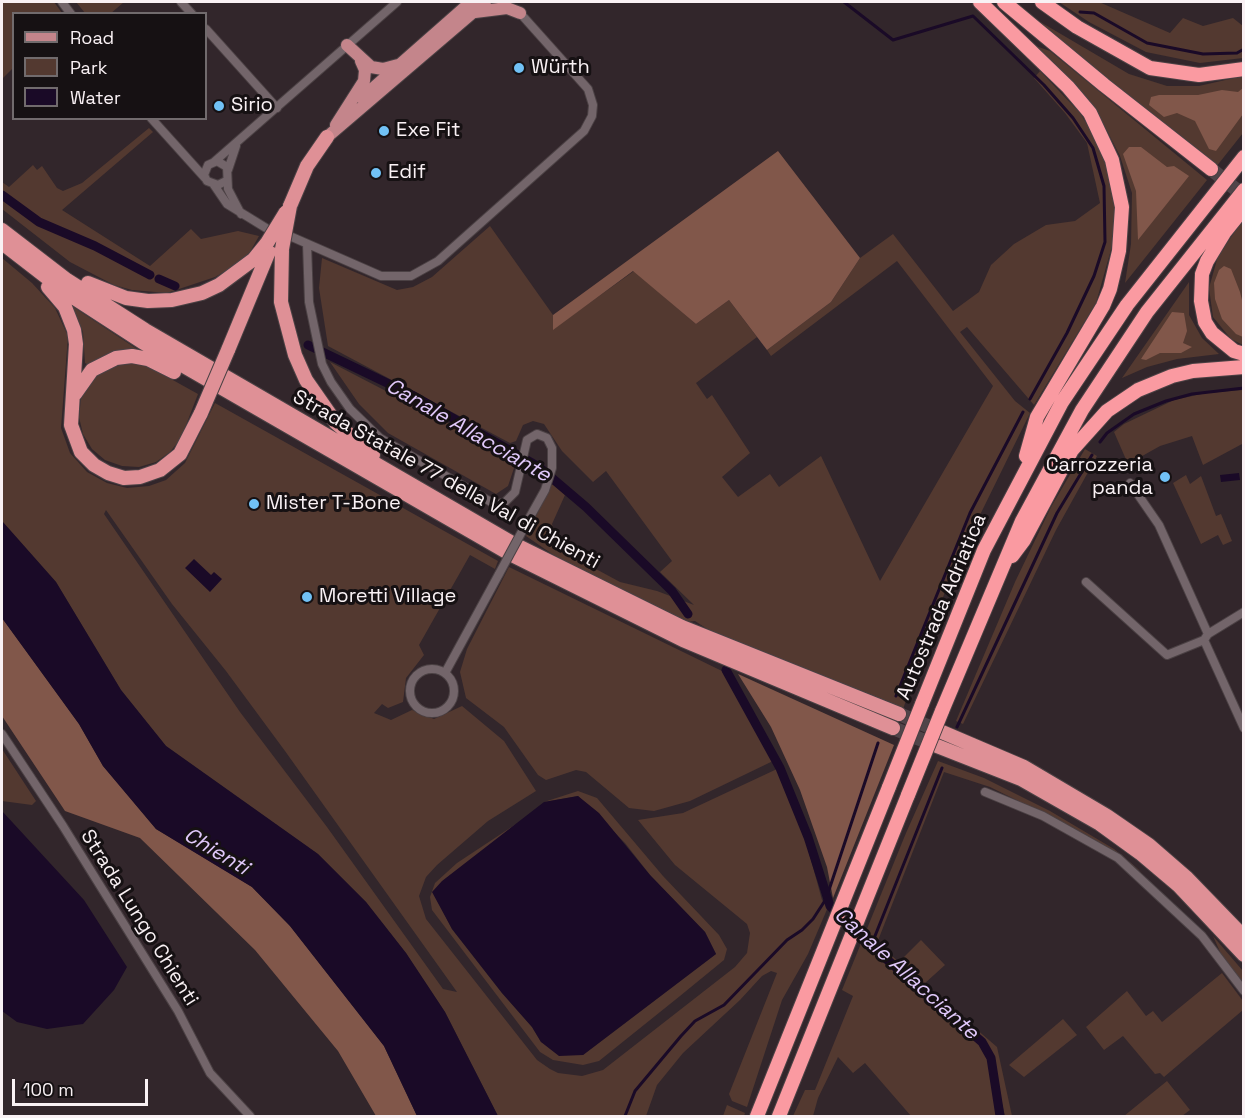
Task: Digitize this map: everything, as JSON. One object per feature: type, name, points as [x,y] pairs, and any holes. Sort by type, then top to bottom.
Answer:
[{"type":"highway","points":[[980,2],[1068,87],[1090,113],[1112,160],[1122,207],[1119,251],[1110,289],[1103,306],[1037,417],[1018,482]]},
{"type":"highway","points":[[991,2],[1017,15]]},
{"type":"highway","points":[[1005,2],[1017,15],[1210,169]]},
{"type":"highway","points":[[1042,2],[1077,27],[1150,68],[1199,75],[1244,69]]},
{"type":"highway","points":[[2,250],[48,286],[70,317],[76,344],[71,425],[81,452],[100,470],[124,478],[147,476],[172,462],[184,447],[201,413],[307,166],[327,137]]},
{"type":"highway","name":"Autostrada Adriatica","points":[[757,1116],[984,550],[1018,482],[1090,358],[1134,296],[1244,157]]},
{"type":"highway","name":"Autostrada Adriatica","points":[[779,1116],[996,577],[1052,462],[1100,381],[1147,312],[1244,190]]},
{"type":"highway","points":[[1244,208],[1210,255],[1202,274],[1201,301],[1206,322],[1212,333],[1234,351],[1244,354]]},
{"type":"highway","points":[[2,220],[55,262],[87,283],[106,292],[148,301],[172,300],[219,285],[274,245]]},
{"type":"highway","name":"Strada Statale 77 della Val di Chienti","points":[[2,230],[67,280],[145,330],[540,558],[682,633]]},
{"type":"highway","name":"Strada Statale 77 della Val di Chienti","points":[[2,243],[68,294],[142,342],[510,554],[893,728]]},
{"type":"highway","points":[[274,245],[281,303],[295,355],[306,380],[336,423],[376,457],[517,538],[540,558]]},
{"type":"highway","points":[[72,402],[82,381],[97,366],[116,358],[139,357],[161,364],[301,442],[328,449]]},
{"type":"highway","points":[[996,577],[1024,540],[1072,450],[1107,411],[1138,390],[1172,376],[1193,371],[1244,367]]},
{"type":"highway","name":"Strada Statale 77 della Val di Chienti","points":[[732,655],[899,714]]},
{"type":"highway","points":[[942,732],[1024,767],[1107,816],[1149,845],[1187,878],[1244,937]]},
{"type":"highway","points":[[937,746],[1022,779],[1100,824],[1140,853],[1179,886],[1222,928],[1244,955]]},
{"type":"main road","points":[[336,125],[402,63],[473,7],[485,2]]},
{"type":"main road","points":[[327,137],[473,7],[519,7]]},
{"type":"main road","points":[[327,137],[364,81],[365,70],[361,61],[347,45]]},
{"type":"main road","points":[[361,61],[379,69],[402,63]]},
{"type":"street","points":[[206,178],[211,163],[238,143],[397,2]]},
{"type":"street","points":[[292,237],[381,276],[398,278],[424,270],[438,261],[584,132],[592,116],[593,105],[588,89],[519,7]]},
{"type":"street","points":[[207,30],[277,108]]},
{"type":"street","points":[[153,120],[186,158],[214,185],[223,200],[241,214],[266,228]]},
{"type":"street","points":[[238,143],[226,181],[231,197],[241,214]]},
{"type":"street","points":[[186,158],[211,163],[221,162],[228,170]]},
{"type":"street","points":[[214,185],[226,181]]},
{"type":"street","points":[[307,244],[309,302],[322,364],[331,382],[350,409],[380,438],[498,504],[510,498],[515,492],[531,437],[537,434],[545,437],[552,448],[552,468],[548,481],[446,673]]},
{"type":"street","points":[[1130,483],[1159,525],[1244,728]]},
{"type":"street","points":[[1086,582],[1167,656],[1206,637],[1244,612]]},
{"type":"street","points":[[429,669],[446,673],[454,690],[451,703],[446,708],[433,713],[420,709],[411,698],[414,679],[429,669]]},
{"type":"street","name":"Strada Lungo Chienti","points":[[2,734],[63,826],[178,1011],[210,1073],[250,1116]]},
{"type":"street","points":[[985,792],[1043,816],[1118,858],[1202,936],[1244,991]]},
{"type":"green space","points":[[2,2],[54,2],[61,12],[12,12],[12,69],[2,79]]},
{"type":"green space","points":[[76,2],[124,2],[112,12],[84,12]]},
{"type":"green space","points":[[1059,2],[1099,2],[1170,33],[1183,18],[1203,26],[1233,18],[1243,26],[1243,58],[1200,63],[1146,52],[1089,22]]},
{"type":"green space","points":[[1037,20],[1129,74],[1167,86],[1199,86],[1243,76],[1243,133],[1216,167],[1032,22]]},
{"type":"green space","points":[[1033,45],[1050,51],[1207,180],[1125,283],[1131,244],[1132,193],[1120,156],[1104,125]]},
{"type":"green space","points":[[1040,71],[1080,113],[1101,147],[1112,178],[1115,215],[1112,246],[1096,303],[1034,405],[967,327],[960,332],[1015,401],[1030,413],[952,572],[903,709],[721,638],[695,621],[685,622],[568,565],[526,536],[552,484],[565,495],[552,524],[556,537],[570,555],[620,582],[657,591],[694,605],[660,572],[672,561],[606,471],[593,482],[562,451],[544,424],[533,421],[523,425],[516,441],[510,443],[328,346],[319,288],[322,258],[397,290],[413,287],[432,277],[490,226],[553,315],[553,329],[634,271],[696,324],[729,300],[757,337],[696,383],[707,399],[712,395],[750,453],[722,477],[738,497],[770,474],[779,487],[821,456],[880,581],[993,386],[897,261],[771,356],[767,350],[831,302],[860,258],[893,234],[953,311],[979,292],[991,265],[1014,244],[1046,225],[1075,221],[1100,203],[1087,143],[1065,113],[1034,78]]},
{"type":"green space","points":[[149,128],[153,132],[62,210],[150,266],[191,229],[201,239],[238,231],[259,236],[250,252],[238,264],[215,277],[167,293],[132,290],[114,285],[70,262],[2,209],[2,182],[9,187],[33,165],[37,170],[42,166],[57,188],[63,191],[82,183]]},
{"type":"green space","points":[[1243,220],[1243,345],[1231,339],[1213,317],[1209,288],[1218,256]]},
{"type":"green space","points":[[2,258],[32,283],[55,308],[68,336],[61,428],[70,453],[87,472],[107,483],[127,488],[149,486],[166,480],[185,463],[215,403],[498,561],[495,569],[470,555],[419,645],[424,655],[406,678],[403,702],[388,708],[382,704],[374,713],[391,720],[412,710],[434,719],[462,706],[504,741],[536,791],[488,821],[437,865],[426,877],[419,896],[426,919],[537,1060],[558,1073],[582,1076],[603,1070],[735,967],[747,953],[750,933],[747,924],[675,865],[638,820],[683,813],[777,769],[805,838],[822,900],[828,907],[808,954],[782,1000],[747,1107],[732,1101],[729,1094],[777,973],[771,971],[762,976],[740,1000],[683,1053],[657,1085],[646,1116],[498,1116],[445,1012],[406,953],[366,902],[318,854],[166,746],[121,690],[56,582],[2,521]],"holes":[[[106,510],[172,604],[226,671],[285,751],[457,992],[443,989],[327,827],[240,712],[104,514]]]},
{"type":"green space","points":[[1189,282],[1189,315],[1202,338],[1219,354],[1177,359],[1147,367],[1122,378]]},
{"type":"green space","points":[[72,306],[140,351],[112,354],[90,366],[85,363],[83,332]]},
{"type":"green space","points":[[135,359],[198,394],[181,438],[170,452],[156,462],[139,467],[122,466],[105,460],[92,449],[83,434],[79,417],[81,399],[88,383],[101,370]]},
{"type":"green space","points":[[330,362],[517,459],[508,486],[496,494],[388,433],[359,404]]},
{"type":"green space","points":[[1243,390],[1243,454],[1242,444],[1203,465],[1192,436],[1160,446],[1128,464],[1114,432],[1124,424],[1174,400],[1206,393]]},
{"type":"green space","points":[[1085,449],[1097,456],[1056,530],[963,724],[956,721],[1015,582],[1051,507]]},
{"type":"green space","points":[[1186,475],[1190,484],[1201,476],[1216,516],[1221,514],[1232,541],[1223,545],[1218,535],[1201,544],[1173,483]]},
{"type":"green space","points":[[509,567],[724,672],[773,761],[690,801],[654,811],[629,808],[586,772],[576,770],[546,780],[538,775],[504,727],[466,698],[460,672],[467,649]]},
{"type":"green space","points":[[2,749],[36,801],[32,805],[2,801]]},
{"type":"green space","points":[[938,761],[984,778],[1050,811],[1114,849],[1143,873],[1112,850],[1069,826],[990,787],[944,772],[877,943],[899,962],[921,940],[945,965],[924,984],[997,1047],[1012,1116],[1005,1116],[999,1091],[994,1097],[997,1116],[911,1116],[865,1063],[853,1073],[838,1057],[818,1098],[813,1116],[793,1116],[805,1090],[815,1090],[853,996],[842,990]]},
{"type":"green space","points":[[578,791],[597,798],[663,876],[719,935],[727,949],[724,960],[680,996],[599,1061],[583,1065],[553,1060],[540,1052],[432,910],[430,897],[435,883],[457,863],[516,824],[433,892],[452,929],[532,1027],[541,1042],[583,1055],[716,954],[705,932],[650,875],[625,843],[578,796],[544,802]]},
{"type":"green space","points":[[1213,936],[1243,971],[1243,983],[1221,954]]},
{"type":"green space","points":[[1222,973],[1243,1001],[1243,1010],[1164,1077],[1160,1073],[1155,1074],[1123,1036],[1104,1050],[1086,1027],[1127,991],[1146,1016],[1153,1011],[1162,1022]]},
{"type":"green space","points":[[1063,1019],[1077,1035],[1024,1077],[1009,1065]]},
{"type":"green space","points":[[1167,1081],[1190,1110],[1182,1116],[1124,1116]]},
{"type":"green space","points":[[727,1105],[745,1113],[744,1116],[723,1116]]},
{"type":"shaded area","points":[[1243,88],[1243,114],[1216,151],[1209,149],[1195,121],[1177,113],[1164,117],[1149,105],[1151,97],[1159,95],[1198,95],[1222,90],[1238,92]]},
{"type":"shaded area","points":[[1129,147],[1141,147],[1167,167],[1174,166],[1189,176],[1138,240],[1136,191],[1123,154]]},
{"type":"shaded area","points":[[778,151],[860,258],[831,302],[767,350],[729,300],[696,324],[633,271],[553,330],[553,315]]},
{"type":"shaded area","points":[[1224,266],[1231,269],[1240,292],[1243,304],[1243,337],[1236,334],[1222,319],[1215,299],[1214,283],[1219,270]]},
{"type":"shaded area","points":[[1172,312],[1184,313],[1187,331],[1183,343],[1192,347],[1181,353],[1160,353],[1146,360],[1141,359]]},
{"type":"shaded area","points":[[2,618],[79,724],[103,766],[156,829],[252,887],[290,926],[384,1046],[417,1116],[376,1116],[338,1051],[255,950],[140,838],[65,811],[2,716]]},
{"type":"shaded area","points":[[738,674],[894,745],[833,898],[827,867],[800,790],[771,727]]},
{"type":"water","points":[[1239,473],[1240,480],[1221,482],[1220,475]]},
{"type":"water","name":"Chienti","points":[[2,521],[56,582],[121,690],[166,746],[318,854],[366,902],[406,953],[445,1012],[498,1116],[417,1116],[384,1046],[290,926],[252,887],[156,829],[103,766],[79,724],[2,618]]},
{"type":"water","points":[[194,559],[211,575],[214,572],[222,579],[210,592],[185,568]]},
{"type":"water","points":[[578,796],[599,813],[650,875],[705,932],[716,954],[583,1055],[559,1056],[541,1042],[532,1027],[452,929],[432,892],[442,881],[544,802]]},
{"type":"water","points":[[2,811],[84,900],[127,967],[114,990],[83,1024],[47,1029],[17,1022],[2,1011]]},
{"type":"waterway","points":[[844,2],[893,40],[973,16],[1044,85],[1073,118],[1093,148],[1104,186],[1105,242],[1094,276],[1067,333],[1030,399]]},
{"type":"waterway","points":[[1080,12],[1094,13],[1147,43],[1203,54],[1237,53],[1244,49]]},
{"type":"waterway","name":"Canale Allacciante","points":[[2,195],[39,222],[95,246],[150,275]]},
{"type":"waterway","name":"Canale Allacciante","points":[[159,279],[175,286]]},
{"type":"waterway","name":"Canale Allacciante","points":[[308,345],[412,395],[539,467],[586,507],[672,591],[688,614]]},
{"type":"waterway","points":[[1100,442],[1107,433],[1134,414],[1166,401],[1192,394],[1244,388]]},
{"type":"waterway","points":[[896,696],[970,513],[1023,412]]},
{"type":"waterway","points":[[957,727],[1057,513],[1092,455]]},
{"type":"waterway","name":"Canale Allacciante","points":[[726,670],[780,768],[808,837],[830,906],[861,937],[982,1042],[991,1058],[1000,1116]]},
{"type":"waterway","points":[[625,1116],[635,1091],[695,1021],[724,1005],[787,940],[813,919],[826,899],[878,743]]},
{"type":"waterway","points":[[871,946],[942,768]]},
{"type":"tunnel","points":[[1211,169],[1244,196]]},
{"type":"tunnel","points":[[899,714],[942,732]]},
{"type":"tunnel","points":[[893,728],[937,746]]},
{"type":"place","name":"Würth","points":[[519,68]]},
{"type":"place","name":"Sirio","points":[[219,106]]},
{"type":"place","name":"Exe Fit","points":[[384,131]]},
{"type":"place","name":"Edif","points":[[376,173]]},
{"type":"place","name":"Carrozzeria panda","points":[[1165,477]]},
{"type":"place","name":"Mister T-Bone","points":[[254,504]]},
{"type":"place","name":"Moretti Village","points":[[307,597]]}]
